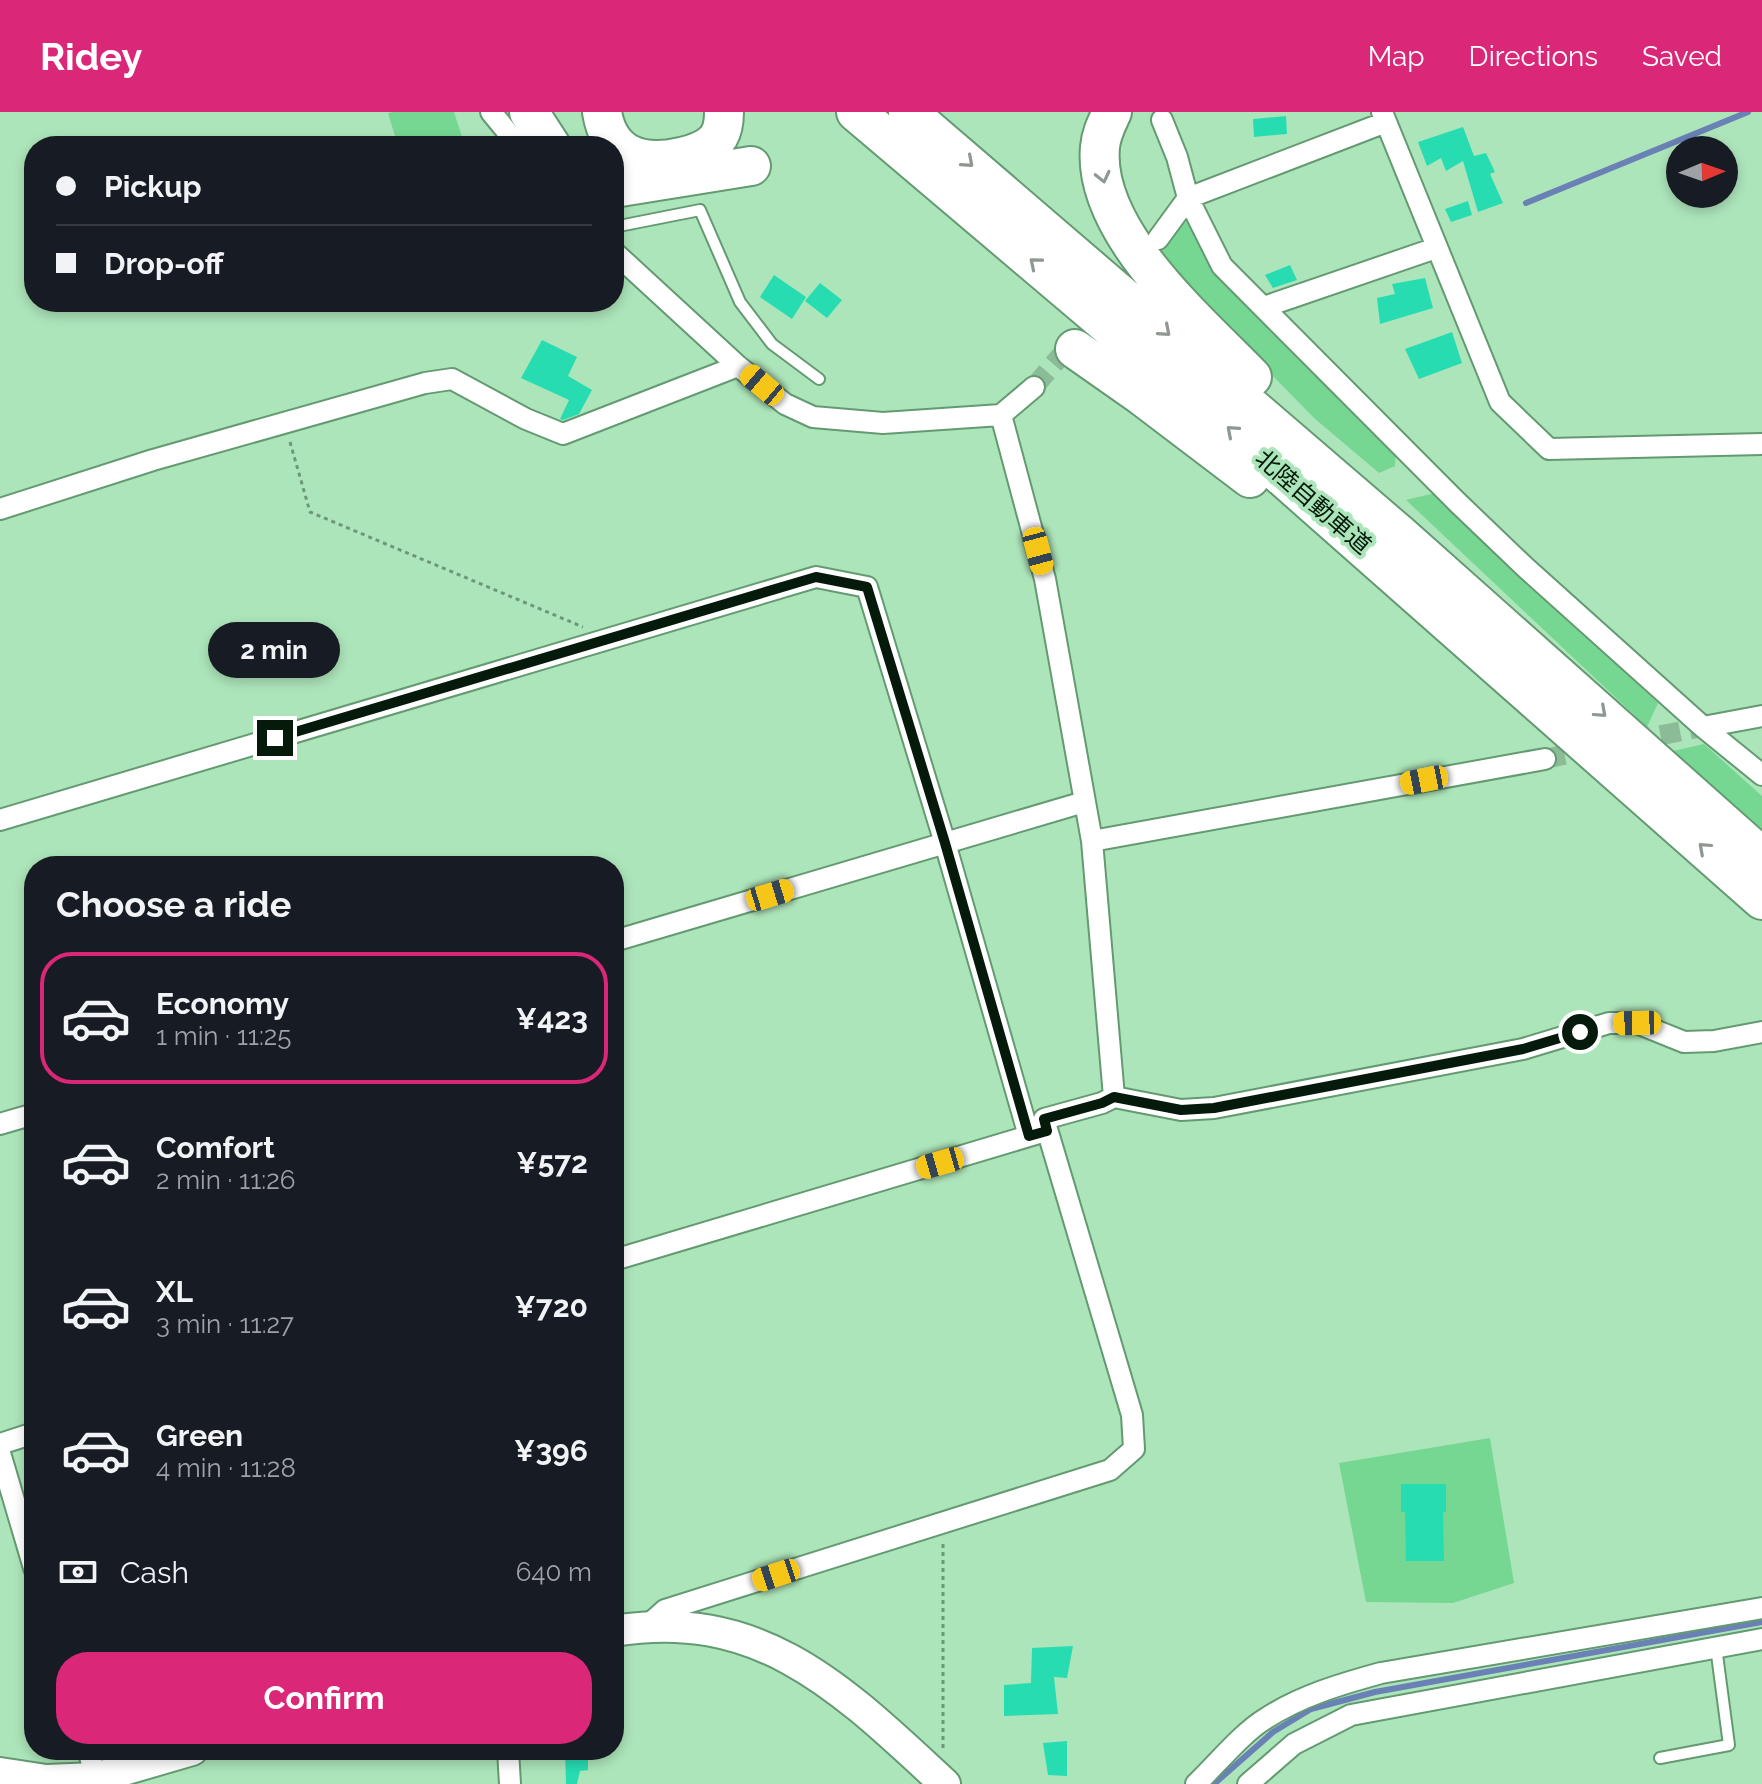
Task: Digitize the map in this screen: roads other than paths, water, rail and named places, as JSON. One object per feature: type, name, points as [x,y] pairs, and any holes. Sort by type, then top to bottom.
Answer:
[{"type":"highway","points":[[529,112],[545,136]]},
{"type":"highway","points":[[602,112],[610,136]]},
{"type":"highway","points":[[624,150],[650,162],[694,154],[709,147],[718,137],[724,112]]},
{"type":"highway","name":"北陸自動車道","points":[[856,112],[1183,389],[1762,900]]},
{"type":"highway","name":"北陸自動車道","points":[[908,112],[1543,660],[1762,857]]},
{"type":"highway","points":[[1112,112],[1100,144],[1100,162],[1110,202],[1128,240],[1164,285],[1298,425],[1482,597],[1543,660]]},
{"type":"highway","points":[[624,187],[743,178]]},
{"type":"highway","points":[[1075,349],[1198,438],[1565,723]]},
{"type":"main road","points":[[624,1630],[675,1626],[727,1633],[754,1641],[798,1662],[833,1685],[944,1783]]},
{"type":"main road","points":[[0,1773],[44,1782],[145,1760]]},
{"type":"street","points":[[491,112],[511,136]]},
{"type":"street","points":[[1158,239],[1188,198],[1384,117],[1500,402],[1549,449],[1762,444]]},
{"type":"street","points":[[1162,120],[1177,157],[1188,198],[1222,266],[1457,502],[1703,727],[1762,775]]},
{"type":"street","points":[[1264,307],[1436,248]]},
{"type":"street","points":[[624,261],[738,366],[785,404],[813,417],[883,423],[1001,415],[1034,387]]},
{"type":"street","points":[[0,509],[153,460],[425,383],[452,379],[526,419],[563,434],[738,366]]},
{"type":"street","points":[[1001,415],[1045,579],[1092,841],[1114,1097]]},
{"type":"street","points":[[0,820],[816,577],[867,587],[1038,1134],[1132,1415],[1134,1449],[1110,1470],[665,1610],[646,1627]]},
{"type":"street","points":[[1703,727],[1762,716]]},
{"type":"street","points":[[1092,841],[1545,759]]},
{"type":"street","points":[[624,938],[1084,802]]},
{"type":"street","points":[[1038,1134],[1044,1119],[1114,1097],[1181,1110],[1214,1108],[1523,1049],[1609,1023],[1637,1023],[1684,1042],[1714,1041],[1762,1032]]},
{"type":"street","points":[[0,1124],[24,1117]]},
{"type":"street","points":[[624,1257],[1038,1134]]},
{"type":"street","points":[[0,1444],[24,1436]]},
{"type":"street","points":[[0,1453],[24,1534]]},
{"type":"street","points":[[1196,1784],[1262,1720],[1303,1698],[1342,1684],[1381,1673],[1762,1608]]},
{"type":"street","points":[[1248,1784],[1294,1744],[1351,1715],[1762,1639]]},
{"type":"street","points":[[509,1760],[510,1784]]},
{"type":"lane","points":[[624,225],[700,210],[740,302],[772,344],[819,379]]},
{"type":"lane","points":[[1660,1758],[1729,1745],[1716,1647]]},
{"type":"waterway","points":[[1526,203],[1748,112]]},
{"type":"waterway","points":[[1214,1784],[1273,1732],[1311,1709],[1375,1692],[1762,1622]]},
{"type":"tunnel","points":[[1034,387],[1076,338]]},
{"type":"tunnel","points":[[1631,741],[1703,727]]},
{"type":"tunnel","points":[[1545,759],[1592,749]]}]
